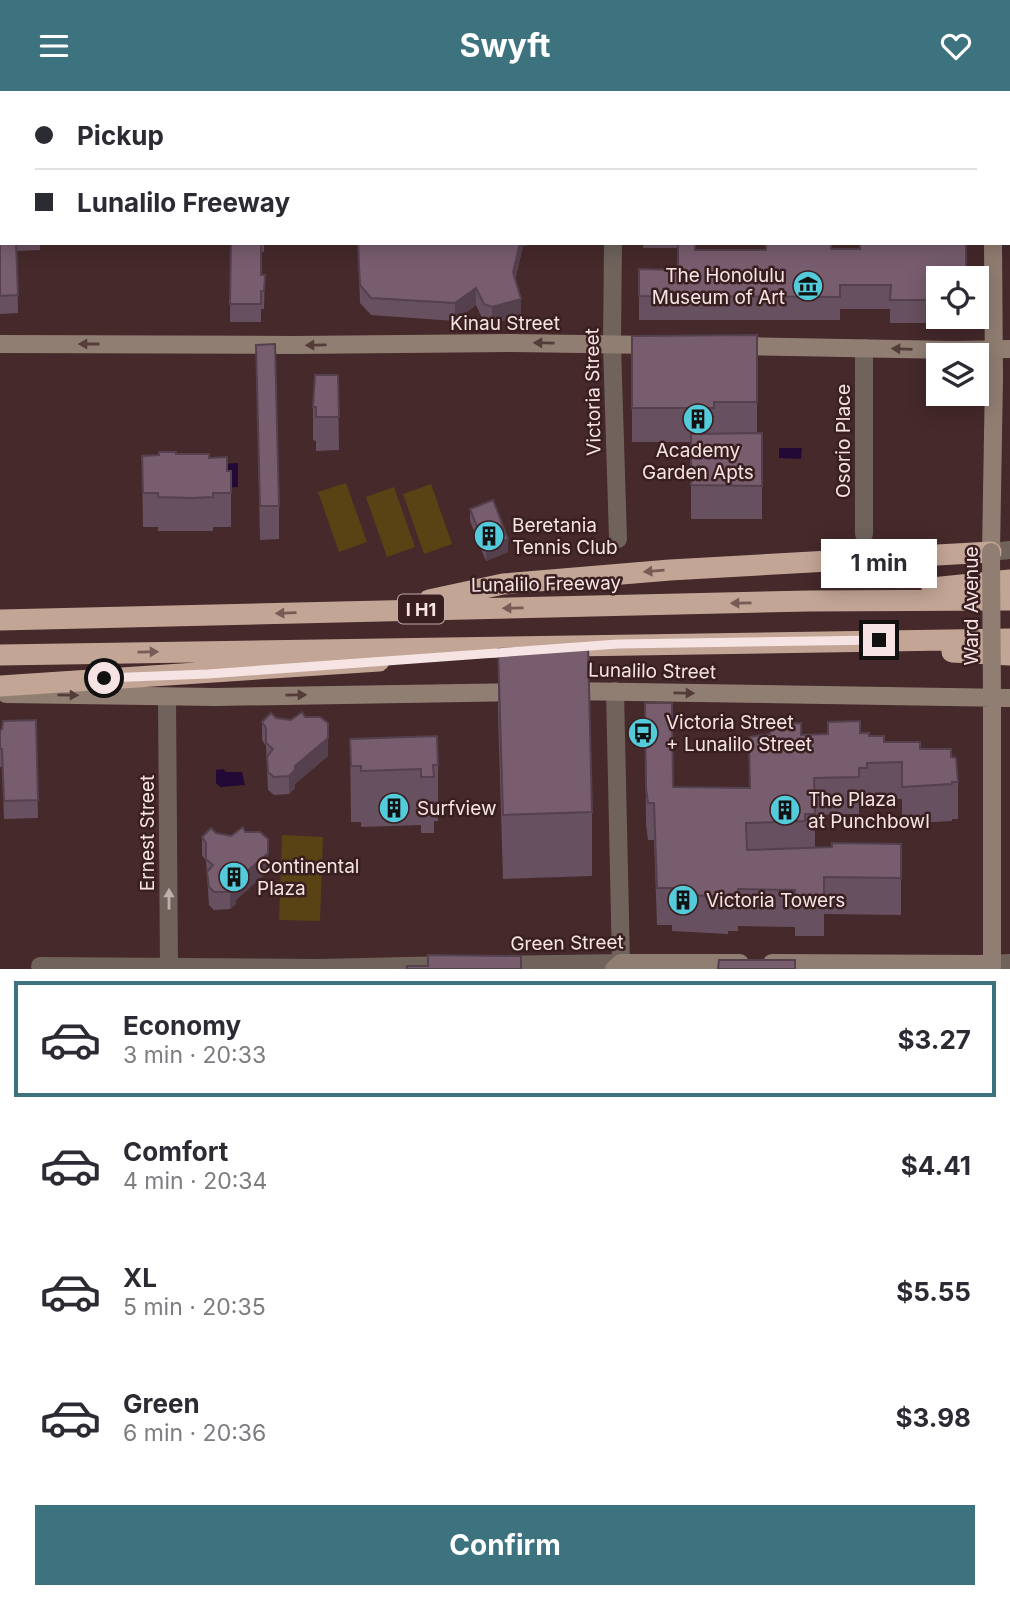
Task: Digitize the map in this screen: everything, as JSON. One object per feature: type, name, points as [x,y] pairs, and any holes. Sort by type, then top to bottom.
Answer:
[{"type":"highway","points":[[380,610],[503,584],[670,570],[1001,551]]},
{"type":"highway","points":[[809,601],[1010,580]]},
{"type":"highway","name":"Lunalilo Freeway","points":[[0,620],[809,601],[1010,600]]},
{"type":"highway","name":"I H1","points":[[0,655],[1010,639]]},
{"type":"highway","points":[[716,642],[1010,655]]},
{"type":"highway","points":[[0,686],[208,674],[618,644]]},
{"type":"main road","name":"Ward Avenue","points":[[993,245],[1002,349],[998,966]]},
{"type":"main road","name":"Kinau Street","points":[[0,344],[511,343],[678,346]]},
{"type":"main road","points":[[717,346],[1002,349]]},
{"type":"main road","name":"Lunalilo Street","points":[[0,694],[167,697],[615,691],[1001,698]]},
{"type":"main road","name":"Green Street","points":[[619,967],[998,966]]},
{"type":"street","name":"Victoria Street","points":[[613,245],[612,345],[618,539]]},
{"type":"street","name":"Osorio Place","points":[[864,348],[864,534]]},
{"type":"street","points":[[615,691],[619,967]]},
{"type":"street","name":"Ernest Street","points":[[167,697],[169,968]]},
{"type":"street","name":"Green Street","points":[[40,966],[619,967]]},
{"type":"shaded area","points":[[779,448],[802,448],[801,459],[779,458]]},
{"type":"shaded area","points":[[238,463],[238,487],[223,488],[223,464]]},
{"type":"shaded area","points":[[346,483],[367,542],[339,552],[318,492]]},
{"type":"shaded area","points":[[431,484],[452,544],[424,554],[403,494]]},
{"type":"shaded area","points":[[394,487],[415,547],[387,557],[366,497]]},
{"type":"shaded area","points":[[223,769],[226,772],[242,772],[245,785],[220,787],[216,783],[216,770]]},
{"type":"shaded area","points":[[282,835],[323,837],[320,921],[279,920]]},
{"type":"building","points":[[0,245],[16,245],[18,295],[0,296]]},
{"type":"building","points":[[231,245],[261,245],[261,275],[265,275],[261,304],[230,304]]},
{"type":"building","points":[[358,245],[520,245],[513,272],[521,299],[492,307],[484,304],[476,288],[455,303],[371,298],[360,285]]},
{"type":"building","points":[[678,245],[695,245],[695,250],[766,250],[766,245],[831,245],[831,249],[860,249],[860,245],[966,245],[966,266],[926,266],[926,300],[890,300],[891,285],[840,285],[840,297],[639,296],[639,269],[678,270]]},
{"type":"building","points":[[757,335],[757,402],[714,402],[714,408],[632,408],[632,336]]},
{"type":"building","points":[[275,344],[279,506],[260,506],[256,345]]},
{"type":"building","points":[[315,375],[338,375],[339,417],[316,417],[316,407],[313,407]]},
{"type":"building","points":[[762,433],[762,486],[691,485],[691,434]]},
{"type":"building","points":[[159,452],[209,454],[209,458],[227,457],[227,471],[231,471],[231,493],[213,493],[213,497],[192,498],[158,497],[158,493],[143,493],[142,456],[159,455]]},
{"type":"building","name":"Beretania Tennis Club","points":[[493,500],[508,539],[486,549],[470,509]]},
{"type":"building","points":[[588,645],[592,812],[503,815],[498,649]]},
{"type":"building","points":[[645,703],[672,703],[673,787],[750,788],[749,737],[770,734],[770,724],[801,723],[801,735],[828,734],[828,722],[860,721],[860,733],[884,736],[884,742],[920,742],[920,749],[951,749],[951,757],[956,758],[958,782],[902,787],[902,762],[867,763],[867,768],[859,768],[859,777],[814,778],[815,814],[805,814],[805,821],[746,823],[747,850],[832,847],[832,843],[901,844],[901,878],[824,877],[824,899],[795,899],[795,890],[738,889],[738,894],[728,894],[728,897],[672,894],[672,888],[657,888],[654,803],[648,803],[646,788]]},
{"type":"building","points":[[302,712],[305,717],[320,717],[328,723],[328,738],[295,766],[289,776],[274,777],[268,772],[267,757],[273,749],[266,743],[266,728],[262,722],[271,713],[276,718],[291,720]]},
{"type":"building","points":[[36,720],[38,800],[4,801],[0,749],[3,721]]},
{"type":"building","points":[[437,736],[438,765],[433,765],[434,777],[421,777],[421,769],[361,771],[361,766],[351,766],[350,739]]},
{"type":"building","points":[[243,827],[245,832],[260,832],[268,839],[268,853],[235,882],[236,886],[230,892],[214,892],[209,887],[207,872],[213,865],[206,859],[206,843],[202,837],[211,828],[216,833],[231,836]]},
{"type":"building","points":[[428,955],[521,956],[521,969],[407,969],[407,966],[428,966]]},
{"type":"building","points":[[719,960],[795,960],[795,969],[718,969]]},
{"type":"place","name":"The Honolulu Museum of Art","points":[[808,286]]},
{"type":"place","name":"Academy Garden Apts","points":[[698,419]]},
{"type":"place","name":"Beretania Tennis Club","points":[[489,536]]},
{"type":"place","name":"Victoria Street + Lunalilo Street","points":[[643,733]]},
{"type":"place","name":"Surfview","points":[[394,808]]},
{"type":"place","name":"The Plaza at Punchbowl","points":[[785,810]]},
{"type":"place","name":"Continental Plaza","points":[[234,877]]},
{"type":"place","name":"Victoria Towers","points":[[683,900]]},
{"type":"route","points":[[104,678],[208,674],[618,644],[879,640]]}]
